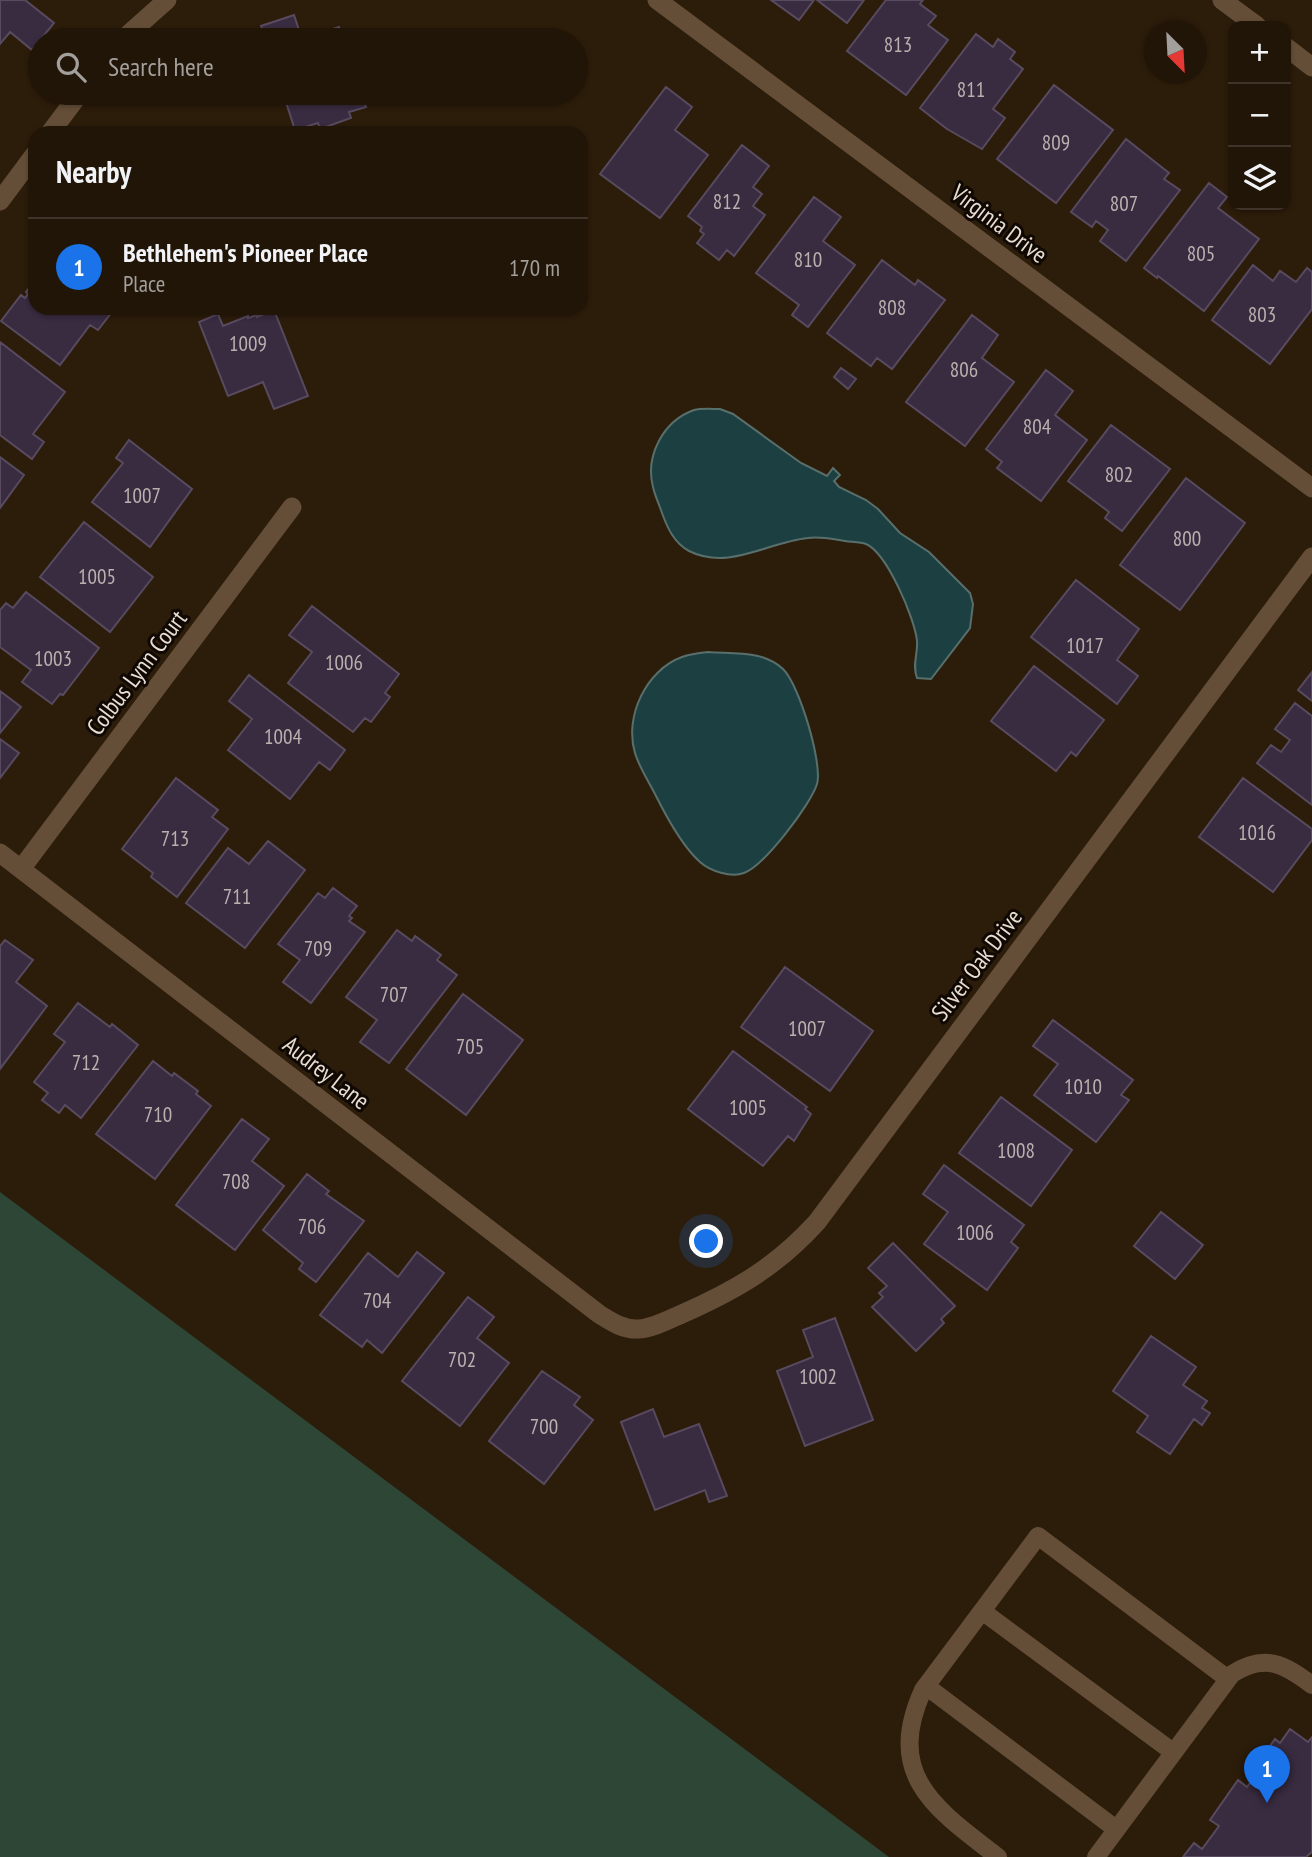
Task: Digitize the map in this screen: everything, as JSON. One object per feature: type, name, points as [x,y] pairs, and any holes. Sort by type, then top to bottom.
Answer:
[{"type":"street","points":[[136,28],[167,0]]},
{"type":"street","points":[[1222,0],[1250,21]]},
{"type":"street","name":"Virginia Drive","points":[[667,3],[1312,488]]},
{"type":"street","points":[[1291,51],[1312,67]]},
{"type":"street","points":[[56,126],[71,105]]},
{"type":"street","points":[[0,201],[28,163]]},
{"type":"street","name":"Colbus Lynn Court","points":[[21,869],[292,507]]},
{"type":"street","name":"Silver Oak Drive","points":[[624,1328],[654,1326],[724,1295],[760,1274],[797,1244],[817,1222],[1312,557]]},
{"type":"street","name":"Audrey Lane","points":[[0,853],[599,1314],[624,1328]]},
{"type":"lane","points":[[998,1857],[942,1813],[926,1793],[911,1759],[908,1742],[915,1709],[926,1686],[1038,1536],[1228,1679]]},
{"type":"lane","points":[[982,1611],[1173,1752]]},
{"type":"lane","points":[[1096,1857],[1228,1679],[1244,1667],[1272,1662],[1287,1667],[1312,1685]]},
{"type":"lane","points":[[926,1686],[1116,1829]]},
{"type":"green space","points":[[0,1192],[889,1857],[0,1857]]},
{"type":"water","points":[[697,409],[720,409],[733,414],[801,463],[827,476],[833,468],[840,475],[834,481],[839,487],[878,509],[900,533],[929,552],[970,593],[973,604],[970,628],[931,679],[917,678],[917,641],[906,603],[883,560],[866,544],[813,537],[748,554],[719,558],[689,551],[675,539],[666,524],[653,487],[651,475],[654,452],[665,431],[683,415]]},
{"type":"water","points":[[708,652],[757,656],[783,669],[796,690],[808,725],[818,774],[813,793],[786,833],[753,868],[739,874],[721,873],[709,868],[687,848],[642,769],[632,739],[641,696],[658,672],[682,657]]},
{"type":"building","points":[[0,0],[25,0],[54,23],[50,28],[28,28],[28,47],[10,32],[0,44]]},
{"type":"building","points":[[771,0],[814,0],[799,20]]},
{"type":"building","points":[[817,0],[864,0],[847,23]]},
{"type":"building","points":[[886,0],[923,0],[920,4],[936,16],[928,25],[948,40],[906,95],[847,51]]},
{"type":"building","points":[[294,15],[298,28],[262,28],[261,26]]},
{"type":"building","points":[[976,34],[993,47],[998,39],[1015,52],[1010,59],[1023,69],[993,109],[1005,118],[982,149],[947,129],[920,108]]},
{"type":"building","points":[[1054,85],[1113,130],[1056,203],[997,159]]},
{"type":"building","points":[[666,87],[692,107],[675,130],[708,155],[660,218],[600,174]]},
{"type":"building","points":[[287,105],[366,107],[349,112],[351,118],[328,126],[319,126],[318,123],[294,126]]},
{"type":"building","points":[[1126,139],[1169,173],[1164,179],[1180,190],[1126,261],[1100,241],[1108,230],[1096,221],[1092,227],[1071,212]]},
{"type":"building","points":[[742,145],[769,166],[753,187],[762,194],[753,206],[765,215],[734,256],[727,250],[719,260],[697,243],[704,234],[700,231],[702,227],[688,216]]},
{"type":"building","points":[[1209,183],[1227,197],[1218,208],[1259,239],[1204,311],[1144,268]]},
{"type":"building","points":[[814,197],[841,217],[823,241],[855,265],[808,327],[792,315],[799,305],[756,273]]},
{"type":"building","points":[[882,260],[915,285],[918,280],[945,300],[892,369],[877,358],[871,366],[827,333]]},
{"type":"building","points":[[1253,265],[1273,281],[1280,271],[1296,282],[1307,268],[1312,272],[1312,309],[1270,364],[1212,320]]},
{"type":"building","points":[[28,294],[28,315],[110,315],[98,330],[90,325],[60,365],[1,321],[21,295],[25,298]]},
{"type":"building","points":[[218,315],[223,326],[248,316],[276,315],[308,396],[274,409],[263,382],[228,396],[199,322]]},
{"type":"building","points":[[972,315],[998,335],[982,358],[1014,382],[965,446],[906,402]]},
{"type":"building","points":[[0,342],[65,392],[33,434],[44,442],[32,459],[0,435]]},
{"type":"building","points":[[841,368],[856,379],[848,389],[834,377]]},
{"type":"building","points":[[1046,370],[1073,391],[1055,415],[1087,440],[1041,501],[997,468],[1002,462],[986,449]]},
{"type":"building","points":[[1111,425],[1170,469],[1122,531],[1105,518],[1109,512],[1068,481]]},
{"type":"building","points":[[129,440],[192,489],[150,547],[92,502],[123,463],[116,458]]},
{"type":"building","points":[[0,457],[24,475],[0,508]]},
{"type":"building","points":[[1186,478],[1245,523],[1180,610],[1120,565]]},
{"type":"building","points":[[84,522],[153,577],[110,632],[40,577]]},
{"type":"building","points":[[1076,580],[1139,629],[1117,660],[1138,676],[1117,704],[1031,637]]},
{"type":"building","points":[[26,592],[99,648],[63,695],[60,694],[52,704],[22,682],[31,670],[0,647],[0,610],[6,603],[13,608]]},
{"type":"building","points":[[312,606],[399,674],[385,693],[390,697],[371,722],[365,718],[353,732],[288,683],[312,652],[289,635]]},
{"type":"building","points":[[1034,666],[1104,720],[1076,756],[1071,752],[1056,771],[991,721]]},
{"type":"building","points":[[1312,672],[1312,701],[1298,690]]},
{"type":"building","points":[[249,675],[345,750],[330,770],[319,762],[290,799],[228,750],[252,719],[229,701]]},
{"type":"building","points":[[0,691],[21,707],[0,733]]},
{"type":"building","points":[[1295,703],[1312,716],[1312,805],[1257,763],[1271,745],[1281,752],[1290,740],[1275,729]]},
{"type":"building","points":[[0,739],[19,753],[0,778]]},
{"type":"building","points":[[176,778],[218,810],[212,817],[228,829],[177,897],[151,877],[153,873],[122,849]]},
{"type":"building","points":[[1243,778],[1312,829],[1312,840],[1273,892],[1199,837]]},
{"type":"building","points":[[268,841],[305,870],[245,948],[186,903],[228,848],[249,864]]},
{"type":"building","points":[[333,888],[357,906],[349,916],[352,918],[349,921],[365,932],[311,1003],[283,982],[300,960],[278,944],[318,893],[325,898]]},
{"type":"building","points":[[397,930],[412,941],[415,936],[441,955],[437,960],[457,975],[389,1063],[360,1042],[377,1020],[346,997]]},
{"type":"building","points":[[5,940],[33,960],[16,982],[47,1006],[0,1069],[0,946]]},
{"type":"building","points":[[785,967],[873,1031],[830,1091],[741,1027]]},
{"type":"building","points":[[463,994],[523,1040],[466,1115],[406,1069]]},
{"type":"building","points":[[78,1003],[110,1027],[112,1024],[138,1045],[81,1118],[65,1105],[59,1113],[42,1100],[48,1093],[34,1082],[65,1042],[54,1034]]},
{"type":"building","points":[[1053,1020],[1133,1080],[1121,1095],[1129,1100],[1096,1142],[1034,1095],[1058,1064],[1033,1046]]},
{"type":"building","points":[[733,1051],[807,1107],[805,1109],[811,1114],[794,1141],[788,1136],[763,1166],[688,1109]]},
{"type":"building","points":[[153,1061],[198,1091],[196,1094],[211,1106],[155,1179],[96,1134]]},
{"type":"building","points":[[1001,1097],[1072,1150],[1031,1206],[959,1153]]},
{"type":"building","points":[[242,1119],[269,1139],[252,1161],[284,1186],[235,1250],[176,1205]]},
{"type":"building","points":[[944,1165],[1024,1225],[1011,1242],[1018,1248],[987,1290],[924,1244],[948,1212],[923,1194]]},
{"type":"building","points":[[307,1174],[329,1191],[326,1194],[364,1221],[316,1282],[299,1269],[303,1263],[263,1230]]},
{"type":"building","points":[[1161,1212],[1203,1245],[1175,1279],[1134,1246]]},
{"type":"building","points":[[893,1243],[955,1306],[941,1319],[944,1323],[916,1351],[872,1307],[883,1297],[879,1293],[887,1286],[868,1268]]},
{"type":"building","points":[[417,1252],[444,1273],[382,1353],[367,1340],[362,1347],[320,1315],[368,1253],[398,1277]]},
{"type":"building","points":[[468,1297],[494,1317],[477,1338],[509,1363],[460,1426],[402,1381]]},
{"type":"building","points":[[835,1318],[873,1420],[805,1446],[777,1371],[813,1357],[803,1330]]},
{"type":"building","points":[[1151,1336],[1196,1367],[1183,1385],[1207,1401],[1202,1408],[1210,1413],[1202,1425],[1194,1419],[1170,1454],[1137,1432],[1148,1416],[1113,1391]]},
{"type":"building","points":[[542,1371],[580,1397],[574,1405],[593,1420],[544,1484],[489,1441]]},
{"type":"building","points":[[653,1409],[664,1437],[699,1424],[727,1496],[709,1502],[705,1490],[655,1510],[621,1422]]},
{"type":"building","points":[[1290,1729],[1308,1742],[1312,1737],[1312,1852],[1306,1857],[1183,1857],[1194,1843],[1202,1849],[1219,1826],[1210,1820],[1238,1780],[1247,1787],[1261,1768],[1256,1765],[1275,1739],[1280,1743]]},
{"type":"place","name":"Bethlehem's Pioneer Place","points":[[1267,1803]]}]
